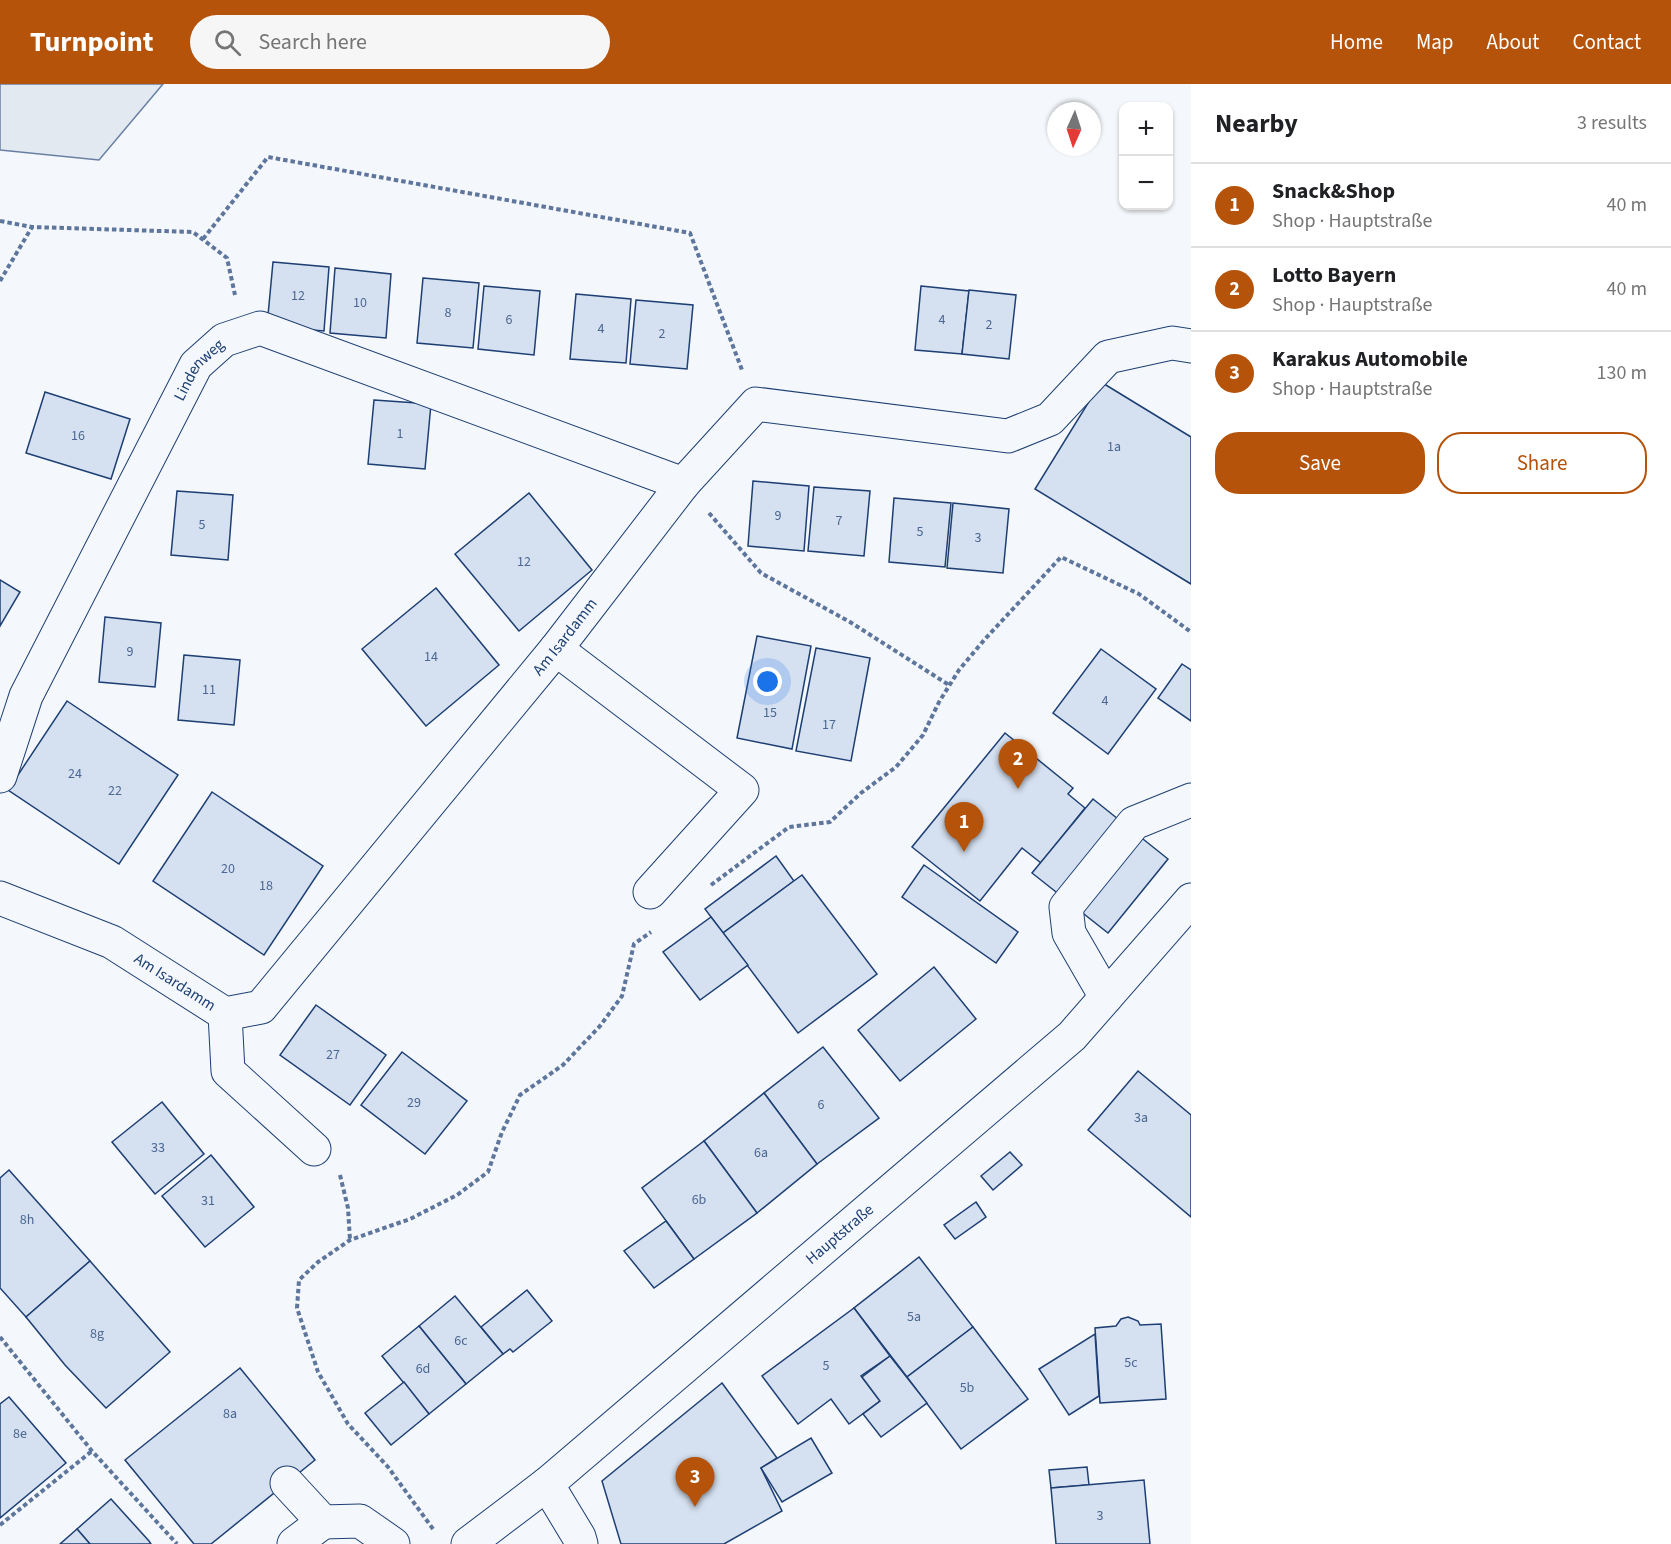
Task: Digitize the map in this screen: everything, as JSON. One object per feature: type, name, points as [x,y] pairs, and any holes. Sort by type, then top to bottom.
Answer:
[{"type":"street","name":"Lindenweg","points":[[0,776],[26,696],[196,365],[224,340],[260,328],[683,484]]},
{"type":"street","points":[[756,404],[1008,436],[1050,419],[1108,357],[1172,343],[1191,346]]},
{"type":"street","name":"Am Isardamm","points":[[0,898],[112,942],[225,1014],[261,1007],[556,649],[683,484],[756,404]]},
{"type":"street","points":[[556,649],[742,790],[650,892]]},
{"type":"street","points":[[1106,997],[1069,933],[1066,907],[1134,823],[1191,800]]},
{"type":"street","name":"Hauptstraße","points":[[468,1544],[548,1484],[1071,1036],[1191,900]]},
{"type":"street","points":[[225,1014],[228,1071],[314,1149]]},
{"type":"street","points":[[287,1483],[323,1522]]},
{"type":"street","points":[[548,1484],[581,1544]]},
{"type":"street","points":[[294,1544],[323,1522],[360,1521],[393,1544]]},
{"type":"path","points":[[203,239],[268,157],[690,233],[756,404]]},
{"type":"path","points":[[0,221],[32,227],[193,232],[227,258],[243,334]]},
{"type":"path","points":[[0,281],[32,227]]},
{"type":"path","points":[[683,484],[761,573],[850,622],[949,685]]},
{"type":"path","points":[[707,889],[789,827],[830,822],[861,793],[896,767],[923,735],[939,702],[959,670],[1061,557],[1140,594],[1191,632]]},
{"type":"path","points":[[437,1534],[388,1467],[348,1424],[318,1372],[297,1308],[300,1280],[318,1262],[350,1240],[410,1219],[457,1195],[488,1172],[502,1132],[520,1095],[563,1065],[600,1026],[622,996],[634,944],[652,930]]},
{"type":"path","points":[[314,1149],[340,1174],[348,1208],[350,1240]]},
{"type":"path","points":[[0,1337],[92,1451],[177,1544]]},
{"type":"path","points":[[0,1525],[92,1451]]},
{"type":"shaded area","points":[[0,84],[163,84],[99,160],[0,150]]},
{"type":"building","points":[[273,262],[329,267],[324,331],[267,326]]},
{"type":"building","points":[[335,268],[391,274],[386,338],[330,333]]},
{"type":"building","points":[[423,278],[479,283],[473,348],[417,343]]},
{"type":"building","points":[[484,286],[540,291],[534,355],[478,349]]},
{"type":"building","points":[[921,286],[969,291],[962,354],[915,350]]},
{"type":"building","points":[[969,290],[1016,295],[1009,359],[962,354]]},
{"type":"building","points":[[576,294],[631,299],[626,363],[570,359]]},
{"type":"building","points":[[636,300],[693,305],[687,369],[630,364]]},
{"type":"building","points":[[1101,382],[1191,437],[1191,584],[1035,489]]},
{"type":"building","points":[[45,392],[130,419],[111,479],[26,453]]},
{"type":"building","points":[[374,400],[431,404],[425,469],[368,464]]},
{"type":"building","points":[[753,481],[809,486],[804,551],[748,546]]},
{"type":"building","points":[[814,487],[870,491],[864,556],[808,551]]},
{"type":"building","points":[[177,491],[233,495],[228,560],[171,555]]},
{"type":"building","points":[[529,493],[592,570],[519,631],[455,554]]},
{"type":"building","points":[[894,498],[951,503],[945,567],[889,562]]},
{"type":"building","points":[[953,503],[1009,509],[1003,573],[947,568]]},
{"type":"building","points":[[0,580],[20,592],[0,626]]},
{"type":"building","points":[[436,588],[499,665],[426,726],[362,649]]},
{"type":"building","points":[[105,617],[161,623],[155,687],[99,682]]},
{"type":"building","points":[[757,636],[811,646],[792,749],[737,738]]},
{"type":"building","points":[[816,648],[870,658],[851,761],[796,751]]},
{"type":"building","points":[[1101,649],[1156,689],[1108,754],[1053,713]]},
{"type":"building","points":[[184,655],[240,660],[234,725],[178,720]]},
{"type":"building","points":[[1182,664],[1191,670],[1191,721],[1158,698]]},
{"type":"building","points":[[67,701],[178,775],[119,864],[8,790]]},
{"type":"building","points":[[1005,733],[1073,788],[1068,794],[1085,808],[1041,863],[1022,848],[980,901],[912,847]]},
{"type":"building","points":[[212,792],[323,866],[264,955],[153,881]]},
{"type":"building","points":[[1093,799],[1168,859],[1108,933],[1032,873]]},
{"type":"building","points":[[776,856],[794,881],[723,933],[705,909]]},
{"type":"building","points":[[924,865],[1018,932],[996,963],[902,897]]},
{"type":"building","points":[[802,875],[877,974],[798,1033],[723,933]]},
{"type":"building","points":[[711,917],[748,965],[700,1000],[663,952]]},
{"type":"building","points":[[934,967],[976,1019],[900,1081],[858,1030]]},
{"type":"building","points":[[316,1005],[386,1055],[350,1105],[280,1055]]},
{"type":"building","points":[[823,1047],[879,1118],[817,1164],[764,1093]]},
{"type":"building","points":[[402,1052],[467,1101],[425,1154],[361,1105]]},
{"type":"building","points":[[1138,1071],[1191,1115],[1191,1217],[1088,1130]]},
{"type":"building","points":[[764,1093],[817,1164],[757,1213],[704,1141]]},
{"type":"building","points":[[162,1102],[204,1154],[155,1194],[112,1142]]},
{"type":"building","points":[[704,1141],[757,1213],[694,1259],[642,1188]]},
{"type":"building","points":[[1010,1152],[1022,1165],[993,1190],[981,1176]]},
{"type":"building","points":[[211,1155],[254,1207],[205,1247],[162,1196]]},
{"type":"building","points":[[9,1170],[90,1261],[26,1317],[0,1288],[0,1178]]},
{"type":"building","points":[[976,1202],[986,1217],[955,1239],[944,1225]]},
{"type":"building","points":[[666,1221],[694,1259],[654,1288],[624,1251]]},
{"type":"building","points":[[919,1257],[973,1327],[907,1377],[854,1308]]},
{"type":"building","points":[[90,1261],[170,1352],[106,1408],[65,1365],[26,1317]]},
{"type":"building","points":[[527,1290],[552,1321],[513,1352],[510,1349],[503,1354],[481,1327]]},
{"type":"building","points":[[455,1296],[503,1354],[466,1384],[419,1326]]},
{"type":"building","points":[[854,1308],[890,1356],[861,1376],[880,1401],[849,1424],[831,1399],[798,1424],[762,1376]]},
{"type":"building","points":[[1128,1317],[1138,1321],[1140,1325],[1161,1324],[1166,1399],[1100,1403],[1095,1328],[1116,1326],[1121,1319]]},
{"type":"building","points":[[419,1326],[466,1384],[429,1414],[382,1356]]},
{"type":"building","points":[[973,1327],[1028,1399],[961,1449],[907,1377]]},
{"type":"building","points":[[1095,1334],[1099,1396],[1069,1415],[1039,1369]]},
{"type":"building","points":[[890,1356],[927,1403],[881,1437],[863,1414],[880,1401],[862,1377]]},
{"type":"building","points":[[240,1368],[315,1460],[211,1544],[194,1544],[125,1460]]},
{"type":"building","points":[[404,1382],[429,1414],[391,1445],[365,1413]]},
{"type":"building","points":[[722,1383],[777,1458],[761,1468],[782,1511],[724,1544],[621,1544],[602,1481]]},
{"type":"building","points":[[9,1397],[66,1463],[0,1518],[0,1404]]},
{"type":"building","points":[[811,1438],[832,1473],[782,1502],[761,1468]]},
{"type":"building","points":[[1087,1467],[1089,1485],[1051,1488],[1049,1470]]},
{"type":"building","points":[[1144,1480],[1150,1544],[1056,1544],[1051,1488]]},
{"type":"building","points":[[111,1499],[151,1544],[90,1544],[77,1529]]},
{"type":"building","points":[[77,1529],[90,1544],[60,1544]]},
{"type":"place","name":"Lotto Bayern","points":[[1018,789]]},
{"type":"place","name":"Snack&Shop","points":[[964,852]]},
{"type":"place","name":"Karakus Automobile","points":[[695,1507]]}]
